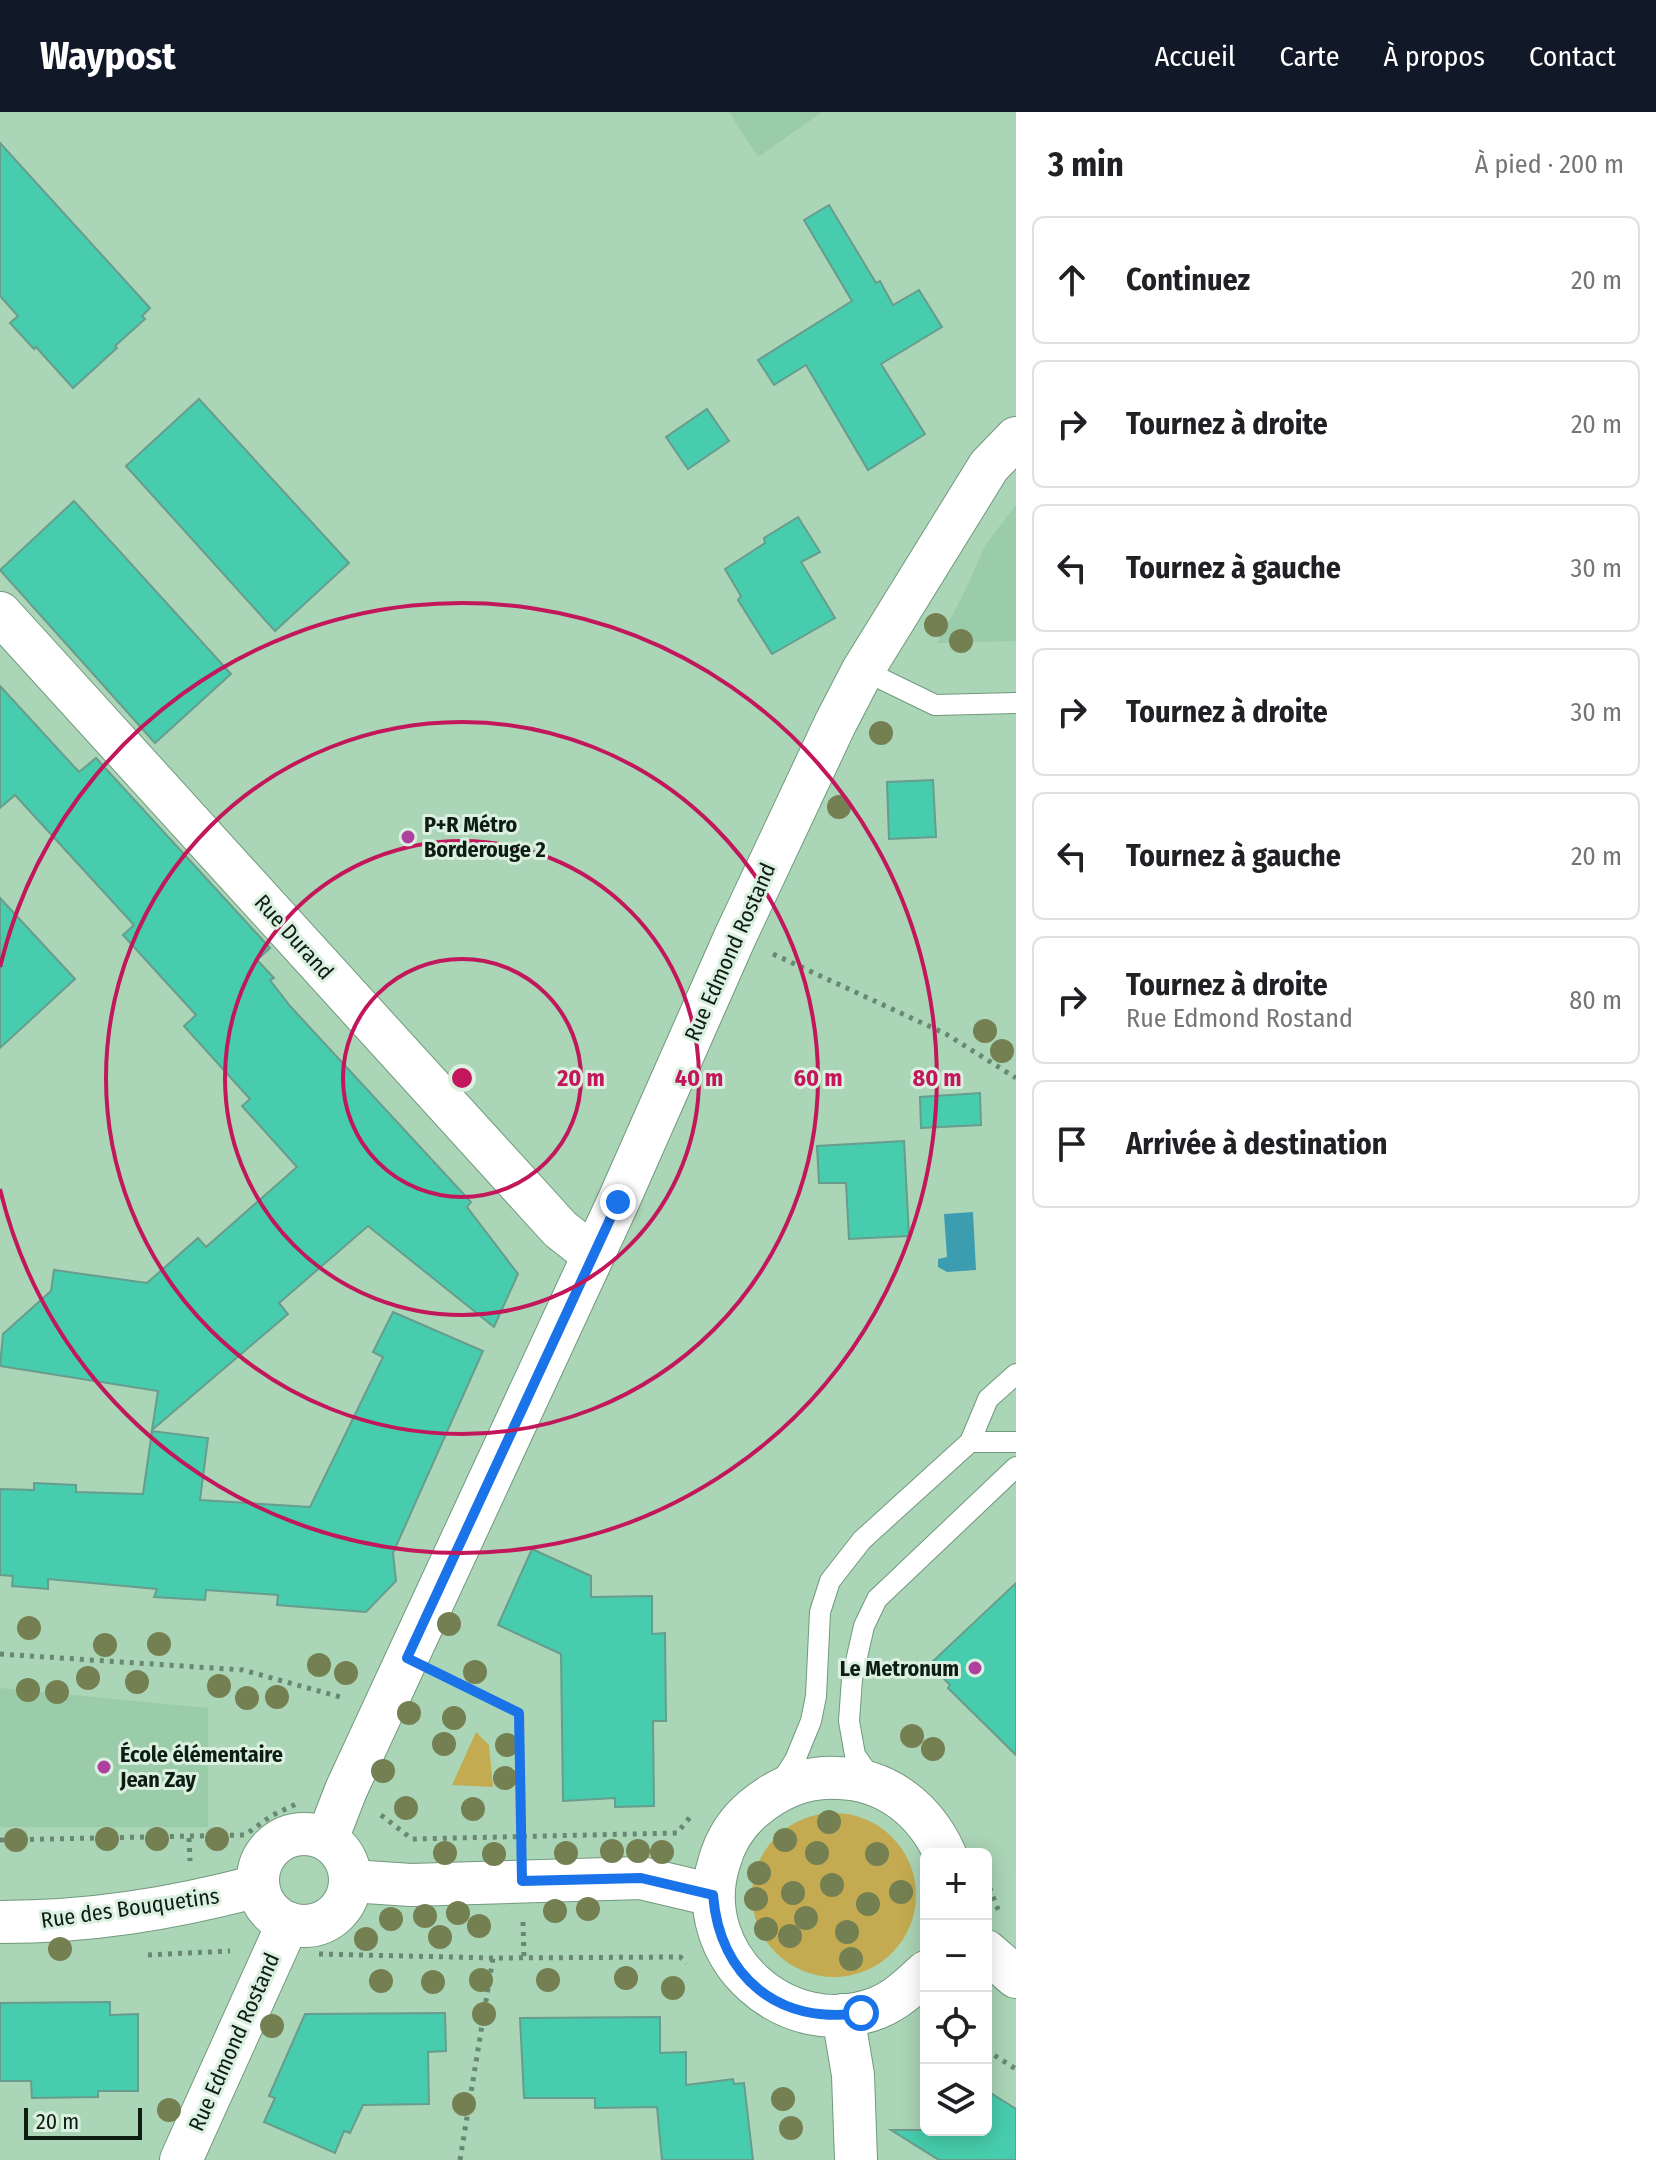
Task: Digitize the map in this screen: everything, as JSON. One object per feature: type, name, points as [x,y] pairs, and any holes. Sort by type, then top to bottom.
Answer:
[{"type":"street","name":"Rue Edmond Rostand","points":[[327,1839],[346,1790],[835,724],[863,670],[989,466],[1016,438]]},
{"type":"street","name":"Rue Durand","points":[[0,613],[560,1229],[593,1255]]},
{"type":"street","points":[[920,1983],[878,2007],[843,2015],[799,2011],[779,2003],[744,1976],[730,1959],[715,1918],[713,1895],[716,1873],[722,1851],[748,1813],[773,1794],[807,1780],[830,1777],[876,1785],[899,1797],[914,1808],[932,1829],[942,1848]]},
{"type":"street","points":[[310,1834],[327,1839],[344,1856],[351,1881],[341,1908],[331,1918],[303,1926],[289,1942],[258,1886],[259,1869],[266,1854],[278,1842],[294,1835],[310,1834]]},
{"type":"street","points":[[351,1881],[411,1885],[641,1878],[713,1895]]},
{"type":"street","name":"Rue des Bouquetins","points":[[0,1922],[62,1922],[191,1904],[258,1886]]},
{"type":"street","points":[[993,1933],[1016,1977]]},
{"type":"street","name":"Rue Edmond Rostand","points":[[181,2160],[289,1942]]},
{"type":"street","points":[[992,1989],[1016,1993]]},
{"type":"street","points":[[843,2015],[853,2075],[856,2160]]},
{"type":"lane","points":[[863,670],[935,705],[1016,703]]},
{"type":"lane","points":[[773,1794],[795,1760],[811,1721],[816,1696],[820,1612],[830,1581],[862,1540],[970,1442],[988,1399],[1016,1374]]},
{"type":"lane","points":[[970,1442],[1016,1442]]},
{"type":"lane","points":[[876,1785],[855,1755],[849,1721],[852,1679],[864,1626],[877,1599],[1016,1467]]},
{"type":"path","points":[[735,937],[946,1034],[1016,1078]]},
{"type":"path","points":[[0,1654],[243,1670],[346,1699]]},
{"type":"path","points":[[407,1658],[519,1713],[524,1958]]},
{"type":"path","points":[[0,1840],[245,1835],[271,1816],[309,1798],[321,1780],[346,1790]]},
{"type":"path","points":[[412,1839],[677,1833]]},
{"type":"path","points":[[146,1955],[289,1942],[493,1958],[680,1957]]},
{"type":"path","points":[[460,2160],[493,1958]]},
{"type":"path","points":[[992,2054],[1016,2069]]},
{"type":"shaded area","points":[[729,112],[822,112],[758,157]]},
{"type":"shaded area","points":[[1016,505],[1016,641],[937,643],[986,544]]},
{"type":"shaded area","name":"École élémentaire Jean Zay","points":[[0,1688],[208,1708],[208,1827],[0,1827]]},
{"type":"shaded area","points":[[476,1732],[489,1745],[493,1787],[452,1785]]},
{"type":"shaded area","points":[[834,1813],[866,1819],[892,1837],[910,1863],[916,1895],[910,1927],[892,1953],[866,1971],[834,1977],[802,1971],[776,1953],[758,1927],[752,1895],[758,1863],[776,1837],[802,1819]]},
{"type":"water","points":[[973,1212],[976,1270],[947,1272],[938,1267],[938,1259],[947,1257],[944,1214]]},
{"type":"building","points":[[0,143],[150,308],[142,316],[145,319],[73,388],[10,323],[18,316],[0,296]]},
{"type":"building","points":[[829,205],[876,283],[880,281],[893,305],[919,290],[942,327],[881,364],[925,434],[868,470],[806,365],[774,385],[758,360],[852,301],[804,220]]},
{"type":"building","points":[[199,399],[349,563],[275,631],[126,466]]},
{"type":"building","points":[[707,409],[729,441],[688,469],[666,437]]},
{"type":"building","points":[[74,501],[231,674],[155,743],[0,570]]},
{"type":"building","points":[[798,517],[820,552],[801,562],[835,618],[772,654],[738,600],[741,596],[725,569],[765,543],[764,538]]},
{"type":"building","points":[[0,686],[79,772],[96,758],[270,948],[257,960],[274,978],[270,980],[290,1006],[471,1202],[467,1207],[518,1274],[494,1327],[368,1226],[279,1303],[288,1314],[152,1430],[158,1391],[0,1366],[3,1334],[51,1291],[54,1270],[147,1283],[198,1238],[206,1247],[297,1167],[242,1106],[250,1099],[184,1026],[196,1015],[123,935],[134,925],[15,795],[0,808]]},
{"type":"building","points":[[933,780],[936,837],[889,839],[887,782]]},
{"type":"building","points":[[0,898],[75,979],[0,1048]]},
{"type":"building","points":[[980,1093],[981,1125],[921,1128],[920,1097]]},
{"type":"building","points":[[904,1141],[909,1236],[849,1239],[846,1183],[819,1183],[817,1146]]},
{"type":"building","points":[[393,1312],[483,1351],[393,1553],[396,1581],[366,1612],[277,1605],[278,1595],[206,1590],[205,1600],[154,1597],[157,1589],[48,1579],[48,1589],[12,1586],[13,1576],[0,1575],[0,1489],[34,1490],[34,1483],[76,1485],[76,1492],[143,1494],[152,1431],[208,1438],[200,1500],[310,1507],[383,1357],[373,1352]]},
{"type":"building","points":[[532,1549],[591,1576],[591,1597],[652,1596],[652,1634],[665,1633],[666,1721],[653,1721],[654,1806],[615,1807],[615,1798],[563,1801],[561,1654],[498,1625]]},
{"type":"building","name":"Le Metronum","points":[[1016,1583],[1016,1755],[948,1688],[950,1685],[930,1664]]},
{"type":"building","points":[[110,2002],[110,2015],[138,2014],[138,2091],[98,2091],[98,2097],[32,2098],[31,2081],[0,2081],[0,2003]]},
{"type":"building","points":[[445,2013],[446,2051],[428,2052],[429,2104],[363,2105],[350,2133],[344,2131],[335,2153],[264,2122],[275,2098],[269,2096],[305,2014]]},
{"type":"building","points":[[660,2017],[660,2053],[686,2052],[686,2085],[733,2079],[734,2084],[744,2083],[753,2160],[662,2160],[657,2107],[595,2108],[595,2098],[524,2098],[520,2018]]},
{"type":"building","points":[[992,2094],[1016,2109],[1016,2160],[939,2160],[891,2130],[920,2130],[920,2136],[992,2136]]},
{"type":"place","name":"P+R Métro Borderouge 2","points":[[408,837]]},
{"type":"place","name":"Le Metronum","points":[[975,1668]]},
{"type":"place","name":"École élémentaire Jean Zay","points":[[104,1767]]},
{"type":"route","points":[[618,1202],[407,1658],[519,1713],[522,1881],[641,1878],[713,1895],[715,1918],[730,1959],[760,1991],[799,2011],[821,2015],[861,2013]]}]
